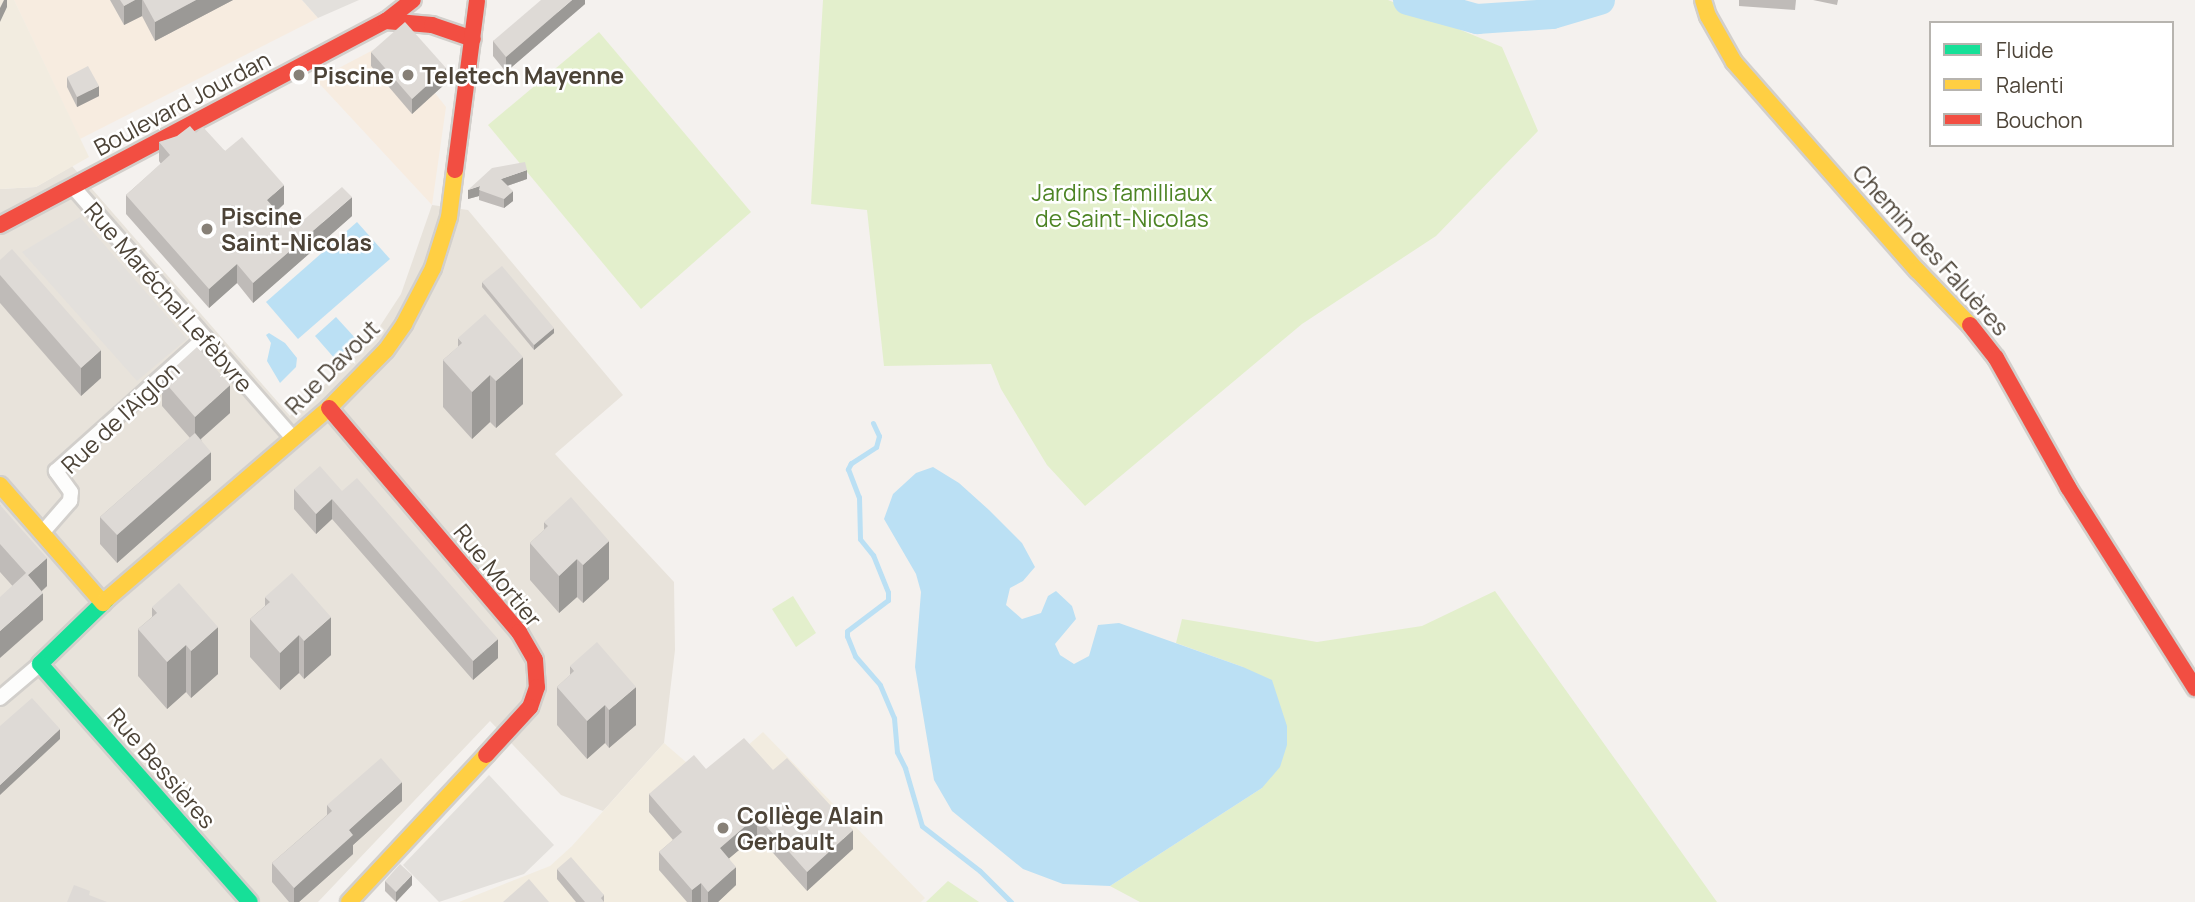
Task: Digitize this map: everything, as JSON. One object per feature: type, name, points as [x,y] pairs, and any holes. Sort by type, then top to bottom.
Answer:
[{"type":"street","name":"Boulevard Jourdan","points":[[0,225],[74,188],[158,139],[386,21],[413,0]]},
{"type":"street","name":"Rue Davout","points":[[40,664],[103,603],[329,408],[386,349],[404,324],[433,268],[449,218],[477,0]]},
{"type":"street","name":"Chemin des Faluères","points":[[1705,8],[1734,62],[1917,270],[1958,310],[1996,358],[2067,487],[2195,688]]},
{"type":"street","points":[[386,21],[432,26],[473,38]]},
{"type":"street","name":"Rue Maréchal Lefèbvre","points":[[74,188],[292,438]]},
{"type":"street","name":"Rue de l'Aiglon","points":[[42,533],[70,501],[71,492],[56,471],[205,338]]},
{"type":"street","name":"Rue Mortier","points":[[329,408],[519,632],[535,660],[537,687],[530,707],[349,902]]},
{"type":"street","points":[[0,485],[103,603]]},
{"type":"street","points":[[0,698],[40,664]]},
{"type":"street","name":"Rue Bessières","points":[[40,664],[250,902]]},
{"type":"shaded area","points":[[0,0],[14,0],[89,157],[36,187],[0,189]]},
{"type":"shaded area","points":[[14,0],[302,0],[318,18],[80,139]]},
{"type":"shaded area","points":[[302,0],[359,0],[318,18]]},
{"type":"shaded area","points":[[405,36],[446,83],[435,93],[446,107],[432,205],[316,80],[394,39]]},
{"type":"shaded area","points":[[72,166],[290,416],[367,346],[401,294],[432,205],[468,210],[623,395],[555,454],[674,582],[675,650],[664,743],[603,811],[561,795],[490,721],[318,902],[0,902],[0,189],[36,187]]},
{"type":"shaded area","points":[[80,217],[187,339],[137,381],[22,252]]},
{"type":"shaded area","name":"Collège Alain Gerbault","points":[[763,732],[925,898],[921,902],[459,902],[550,866],[572,846],[664,743],[708,781]]},
{"type":"shaded area","points":[[489,775],[554,845],[524,874],[439,902],[403,865]]},
{"type":"green space","name":"Jardins familliaux de Saint-Nicolas","points":[[823,0],[1388,0],[1502,47],[1538,131],[1436,236],[1302,324],[1085,506],[1047,465],[1001,389],[991,364],[884,366],[867,210],[811,204]]},
{"type":"green space","points":[[599,32],[751,212],[641,309],[488,125]]},
{"type":"green space","points":[[1495,591],[1717,902],[1140,902],[1110,886],[1262,788],[1243,667],[1176,643],[1182,619],[1317,642],[1422,626]]},
{"type":"green space","points":[[793,596],[816,633],[796,647],[772,609]]},
{"type":"green space","points":[[948,881],[979,902],[926,902]]},
{"type":"water","points":[[357,222],[390,259],[298,339],[266,302]]},
{"type":"water","points":[[336,317],[357,340],[335,359],[315,336]]},
{"type":"water","points":[[269,333],[285,343],[297,358],[296,367],[280,383],[267,361],[271,343],[266,335]]},
{"type":"water","points":[[933,467],[959,483],[989,510],[1022,543],[1035,567],[1023,581],[1010,588],[1006,605],[1022,619],[1041,613],[1048,596],[1056,591],[1072,606],[1076,619],[1055,644],[1060,655],[1074,664],[1089,656],[1098,625],[1119,623],[1272,680],[1287,726],[1287,745],[1280,767],[1262,788],[1110,886],[1063,884],[1023,869],[952,811],[934,780],[915,667],[921,592],[916,574],[884,519],[893,494],[916,473]]},
{"type":"building","points":[[120,0],[135,0],[124,6]]},
{"type":"building","points":[[143,0],[196,0],[155,22]]},
{"type":"building","points":[[541,0],[572,0],[506,57],[493,41]]},
{"type":"building","name":"Teletech Mayenne","points":[[405,22],[446,68],[412,99],[371,52]]},
{"type":"building","points":[[88,66],[99,86],[77,97],[67,77]]},
{"type":"building","name":"Piscine Saint-Nicolas","points":[[190,126],[196,133],[203,127],[225,151],[242,137],[284,185],[267,200],[293,229],[342,187],[352,197],[253,283],[237,264],[209,289],[126,195],[170,155],[159,142],[177,136]]},
{"type":"building","points":[[525,162],[527,170],[501,179],[513,191],[504,199],[479,190],[480,186],[468,190],[492,168]]},
{"type":"building","points":[[12,249],[101,350],[81,368],[0,275],[0,260]]},
{"type":"building","points":[[502,266],[554,328],[534,345],[482,282]]},
{"type":"building","points":[[485,314],[523,357],[496,381],[490,375],[472,392],[443,360],[462,343],[458,338]]},
{"type":"building","points":[[197,347],[230,385],[195,417],[162,379]]},
{"type":"building","points":[[195,433],[211,452],[117,535],[100,517]]},
{"type":"building","points":[[320,466],[342,491],[357,478],[498,639],[473,661],[332,499],[316,514],[294,489]]},
{"type":"building","points":[[571,497],[609,541],[583,565],[577,559],[559,576],[530,543],[548,526],[544,522]]},
{"type":"building","points":[[0,505],[47,558],[28,575],[43,593],[0,631],[0,597],[26,573],[0,544]]},
{"type":"building","points":[[292,573],[331,617],[304,641],[299,635],[280,653],[250,619],[270,602],[265,597]]},
{"type":"building","points":[[179,583],[218,627],[191,651],[186,645],[167,662],[138,629],[157,613],[152,607]]},
{"type":"building","points":[[597,642],[636,687],[609,710],[605,705],[587,721],[557,687],[574,671],[570,666]]},
{"type":"building","points":[[32,698],[60,729],[0,785],[0,726]]},
{"type":"building","points":[[744,738],[773,770],[787,758],[853,830],[807,872],[757,816],[720,848],[736,867],[708,892],[701,883],[692,890],[659,852],[682,832],[649,794],[694,755],[706,769]]},
{"type":"building","points":[[381,758],[402,782],[349,830],[353,835],[294,888],[272,863],[332,811],[327,805]]},
{"type":"building","points":[[571,857],[604,895],[601,898],[604,902],[585,902],[557,869]]},
{"type":"building","points":[[400,864],[412,875],[396,892],[385,881]]},
{"type":"building","points":[[529,879],[549,902],[503,902]]},
{"type":"building","points":[[74,885],[90,891],[89,895],[107,902],[67,902]]},
{"type":"waterway","points":[[1408,0],[1477,19],[1552,14],[1600,0]]},
{"type":"waterway","points":[[873,423],[879,436],[876,447],[851,463],[848,469],[859,497],[860,539],[873,555],[888,592],[888,600],[847,631],[847,636],[855,656],[880,685],[894,718],[897,752],[905,768],[922,826],[980,871],[1011,902]]},
{"type":"traffic: fast","points":[[107,599],[40,664],[250,902]]},
{"type":"traffic: slow","points":[[1703,0],[1708,16],[1734,62],[1917,270],[1970,325]]},
{"type":"traffic: slow","points":[[107,599],[329,408],[386,350],[404,324],[433,268],[449,217],[455,170]]},
{"type":"traffic: slow","points":[[0,485],[103,603]]},
{"type":"traffic: slow","points":[[349,902],[486,755]]},
{"type":"traffic: jam","points":[[0,225],[386,21],[413,0]]},
{"type":"traffic: jam","points":[[455,170],[477,0]]},
{"type":"traffic: jam","points":[[386,21],[432,25],[473,39]]},
{"type":"traffic: jam","points":[[1970,325],[1996,358],[2068,487],[2195,688]]},
{"type":"traffic: jam","points":[[329,408],[519,632],[535,660],[537,687],[530,707],[486,755]]},
{"type":"place","name":"Piscine","points":[[299,75]]},
{"type":"place","name":"Teletech Mayenne","points":[[408,75]]},
{"type":"place","name":"Piscine Saint-Nicolas","points":[[207,229]]},
{"type":"place","name":"Collège Alain Gerbault","points":[[723,828]]}]
